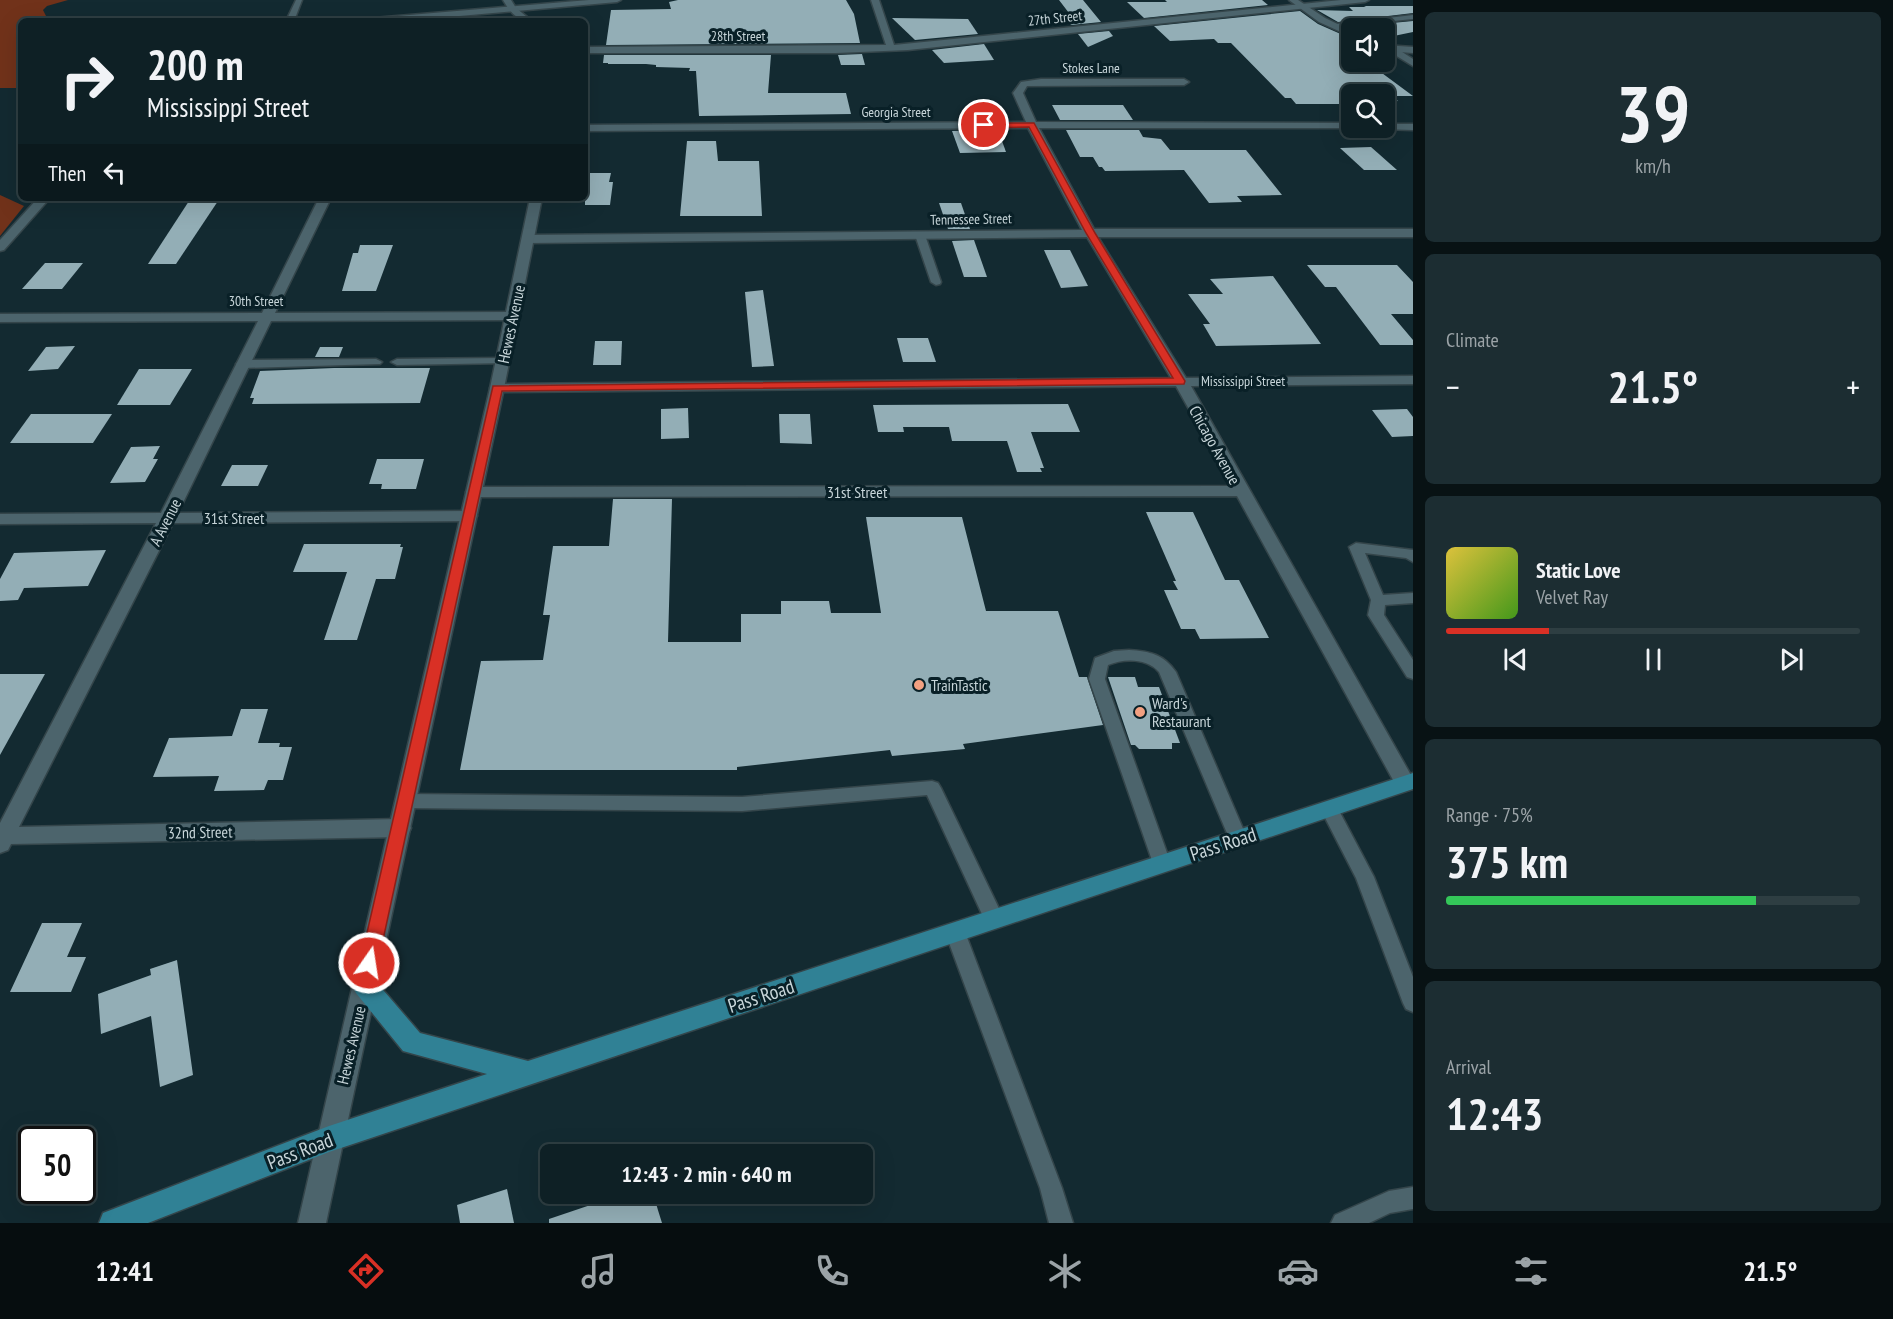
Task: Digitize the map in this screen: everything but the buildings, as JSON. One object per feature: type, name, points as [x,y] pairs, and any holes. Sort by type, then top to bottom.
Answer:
[{"type":"main road","name":"Pass Road","points":[[113,1223],[329,1139],[1409,782]]},
{"type":"main road","points":[[364,985],[412,1043],[528,1073]]},
{"type":"street","points":[[507,0],[513,10],[524,18]]},
{"type":"street","points":[[412,18],[617,0]]},
{"type":"street","points":[[875,0],[891,48]]},
{"type":"street","name":"27th Street","points":[[891,48],[1296,3],[1365,0]]},
{"type":"street","points":[[1296,3],[1341,30]]},
{"type":"street","name":"28th Street","points":[[588,50],[891,48]]},
{"type":"street","points":[[1395,49],[1413,50]]},
{"type":"street","points":[[1395,52],[1413,63]]},
{"type":"street","name":"Stokes Lane","points":[[1024,107],[1018,93],[1024,84],[1184,82]]},
{"type":"street","name":"Chicago Avenue","points":[[1024,107],[1031,125],[1090,233],[1180,381],[1409,782]]},
{"type":"street","name":"Georgia Street","points":[[588,128],[1341,126]]},
{"type":"street","points":[[1395,127],[1413,127]]},
{"type":"street","points":[[0,247],[41,201]]},
{"type":"street","name":"A Avenue","points":[[1,839],[167,518],[323,201]]},
{"type":"street","name":"Hewes Avenue","points":[[312,1223],[503,362],[535,201]]},
{"type":"street","name":"Tennessee Street","points":[[529,239],[1090,233],[1413,233]]},
{"type":"street","name":"30th Street","points":[[0,318],[266,315],[513,316]]},
{"type":"street","name":"Mississippi Street","points":[[497,388],[1413,380]]},
{"type":"street","name":"31st Street","points":[[474,492],[1241,491]]},
{"type":"street","name":"31st Street","points":[[0,519],[468,516]]},
{"type":"street","name":"32nd Street","points":[[1,839],[400,828]]},
{"type":"lane","points":[[291,18],[298,0]]},
{"type":"lane","points":[[1332,25],[1413,17]]},
{"type":"lane","points":[[920,235],[936,282]]},
{"type":"lane","points":[[242,364],[376,362]]},
{"type":"lane","points":[[397,362],[503,362]]},
{"type":"lane","points":[[1413,557],[1411,554],[1356,548],[1378,600],[1376,615],[1413,673]]},
{"type":"lane","points":[[1378,600],[1413,598]]},
{"type":"lane","points":[[1162,864],[1097,679],[1101,662],[1111,656],[1139,656],[1160,662],[1165,669],[1238,838]]},
{"type":"lane","points":[[406,801],[742,804],[932,789],[994,919]]},
{"type":"lane","points":[[1329,808],[1365,877],[1413,1003]]},
{"type":"lane","points":[[955,932],[1051,1188],[1061,1223]]},
{"type":"lane","points":[[1342,1223],[1389,1202],[1413,1198]]},
{"type":"shaded area","points":[[0,0],[68,0],[47,6],[43,10],[47,18],[18,18],[18,88],[0,88]]},
{"type":"shaded area","points":[[0,195],[24,206],[0,236]]},
{"type":"place","name":"TrainTastic","points":[[919,685]]},
{"type":"place","name":"Ward's Restaurant","points":[[1140,712]]},
{"type":"route","points":[[369,963],[497,388],[1180,381],[1090,233],[1031,125],[984,125]]}]
